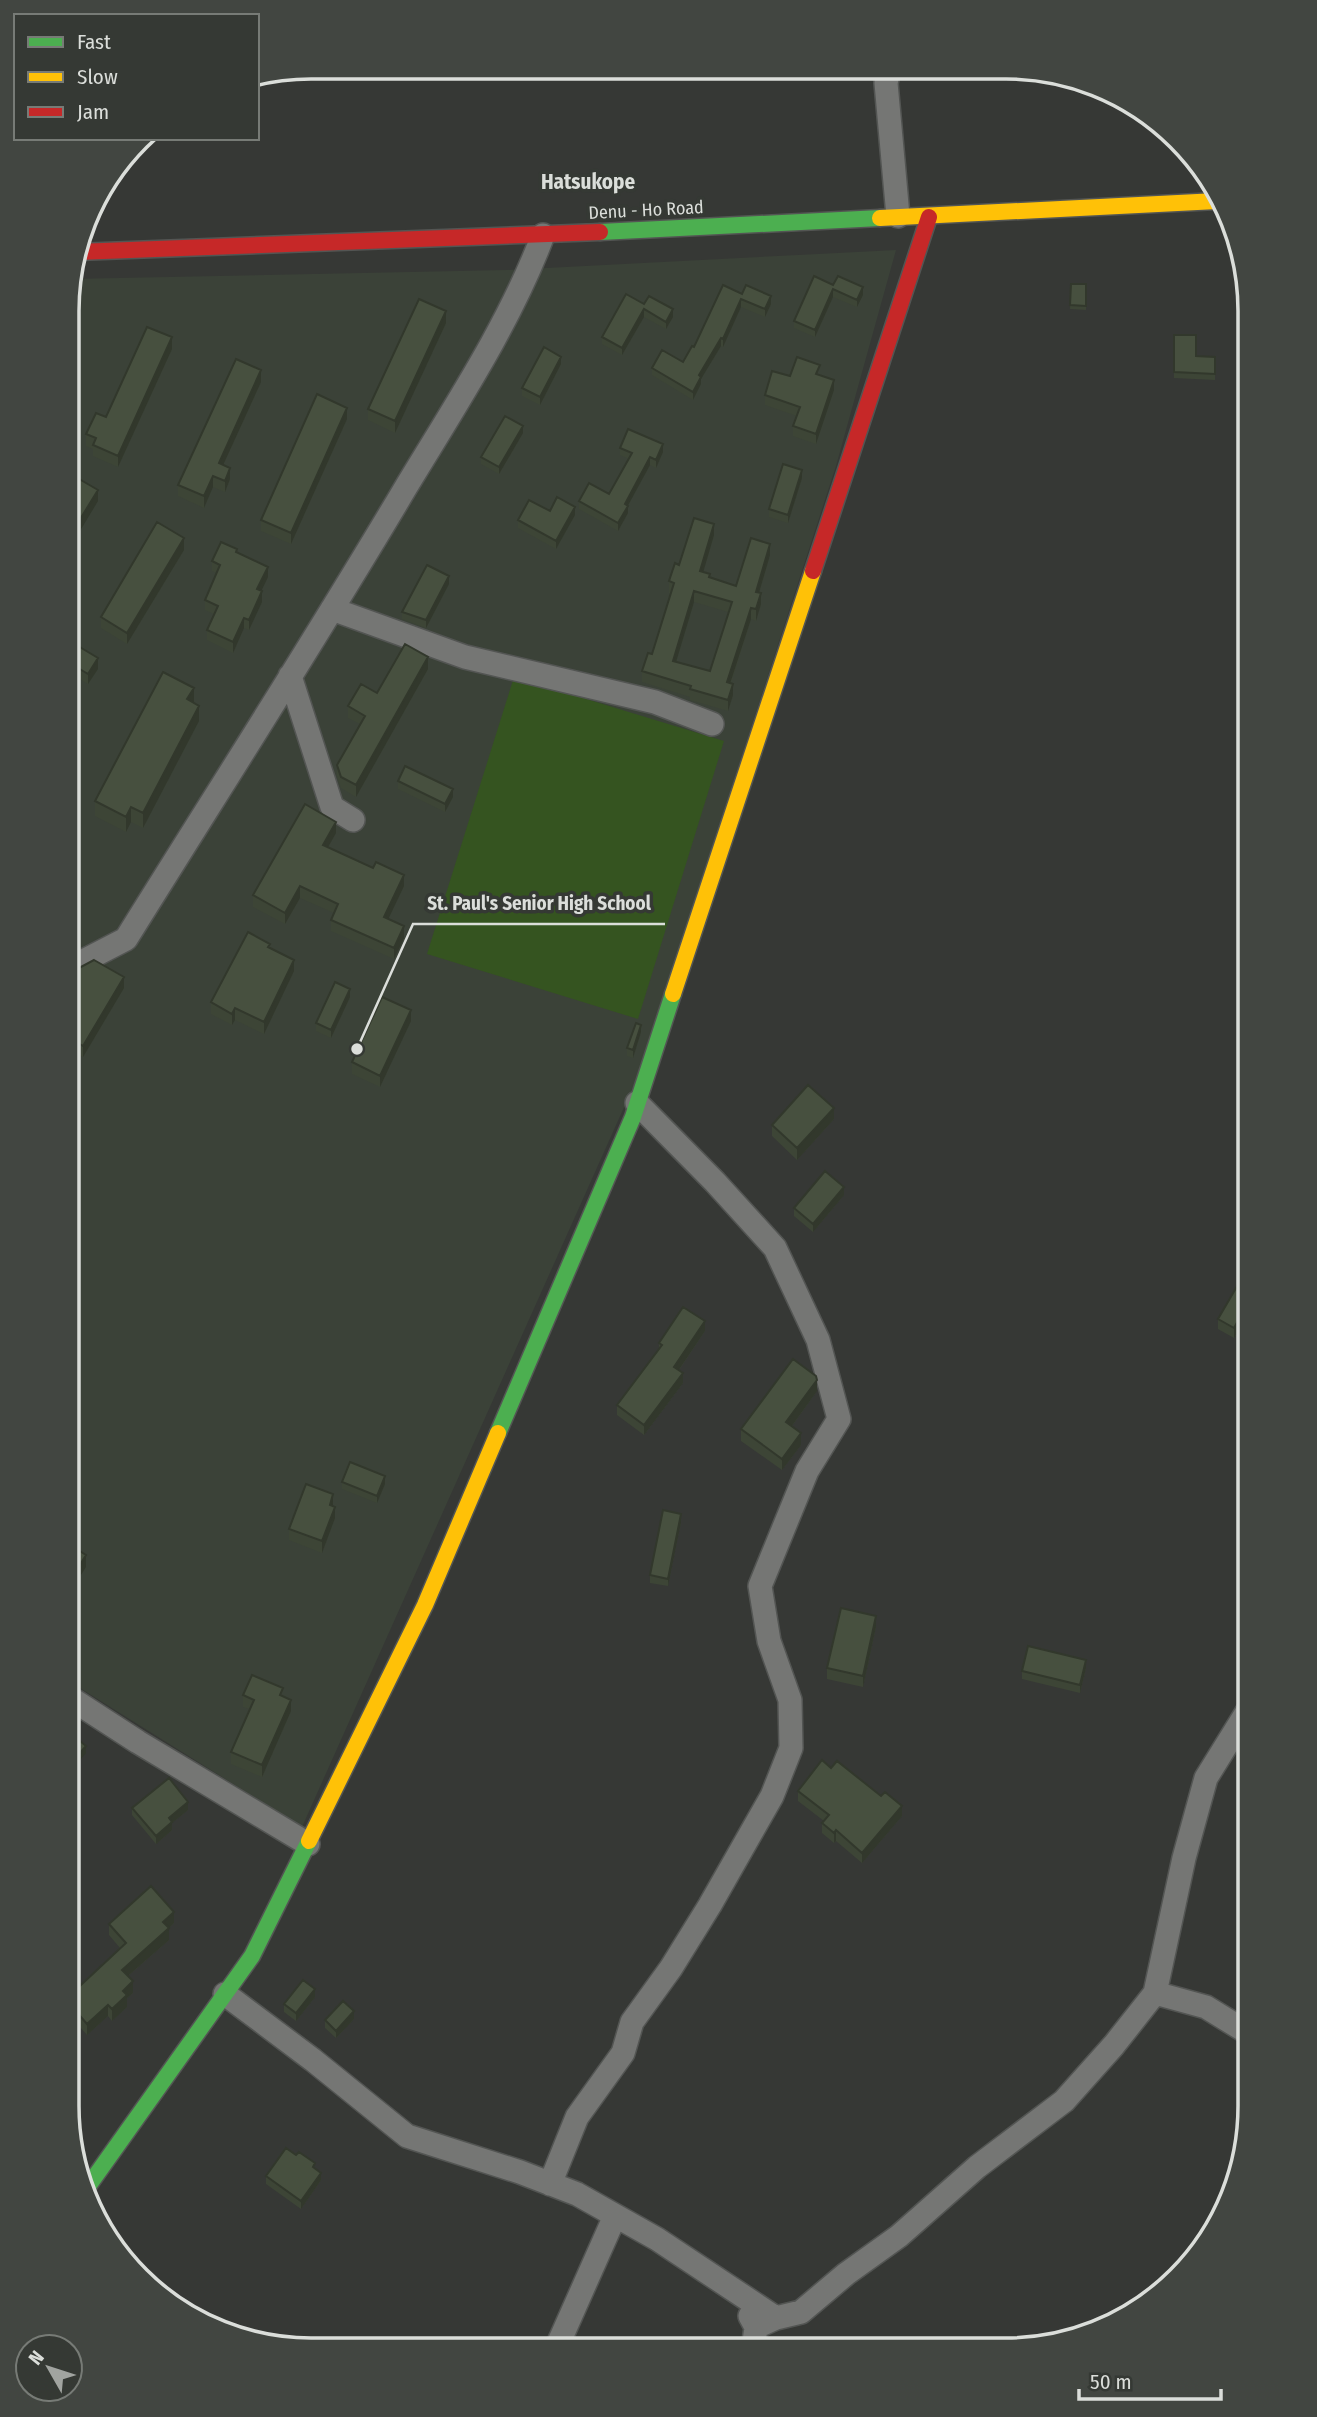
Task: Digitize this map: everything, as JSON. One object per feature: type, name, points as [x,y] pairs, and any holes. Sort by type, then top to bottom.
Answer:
[{"type":"street","points":[[887,79],[898,216]]},
{"type":"street","name":"Denu - Ho Road","points":[[87,252],[543,235],[1210,201]]},
{"type":"street","points":[[91,2182],[252,1956],[425,1605],[637,1103],[929,217]]},
{"type":"street","points":[[79,963],[126,939],[332,609],[462,393],[529,273],[543,235]]},
{"type":"street","points":[[332,609],[465,657],[655,702],[712,724]]},
{"type":"street","points":[[290,676],[332,807],[354,820]]},
{"type":"street","points":[[550,2184],[577,2117],[624,2053],[632,2022],[671,1968],[710,1905],[772,1796],[791,1748],[790,1700],[769,1641],[760,1586],[807,1471],[839,1419],[818,1340],[775,1248],[637,1103]]},
{"type":"street","points":[[79,1704],[308,1844]]},
{"type":"street","points":[[225,1994],[407,2136],[577,2194],[657,2239],[738,2294],[761,2332],[801,2312],[846,2274],[899,2236],[977,2167],[1063,2101],[1114,2045],[1155,1993],[1184,1857],[1206,1778],[1238,1726]]},
{"type":"street","points":[[1155,1993],[1206,2007],[1238,2027]]},
{"type":"street","points":[[561,2338],[615,2216]]},
{"type":"shaded area","points":[[896,250],[836,466],[638,1076],[302,1827],[79,1688],[81,280],[506,270]]},
{"type":"green space","points":[[514,677],[724,741],[638,1019],[427,954]]},
{"type":"building","points":[[814,276],[833,285],[838,276],[863,287],[857,300],[833,289],[815,330],[794,321]]},
{"type":"building","points":[[1071,284],[1086,284],[1086,306],[1070,305]]},
{"type":"building","points":[[723,285],[742,294],[746,285],[771,296],[765,309],[741,299],[723,339],[721,338],[699,375],[701,377],[693,392],[652,368],[662,350],[683,362],[692,346],[694,347]]},
{"type":"building","points":[[626,294],[644,304],[649,296],[673,309],[666,322],[644,309],[622,348],[602,337]]},
{"type":"building","points":[[419,299],[446,311],[395,421],[368,409]]},
{"type":"building","points":[[147,327],[172,337],[118,456],[93,445],[96,438],[86,434],[96,413],[106,417]]},
{"type":"building","points":[[1174,335],[1196,335],[1196,356],[1215,357],[1215,374],[1174,372]]},
{"type":"building","points":[[544,347],[561,357],[540,397],[522,388]]},
{"type":"building","points":[[797,357],[820,365],[816,374],[834,380],[816,434],[793,426],[800,407],[765,395],[772,371],[790,376]]},
{"type":"building","points":[[236,359],[261,370],[219,463],[230,468],[225,481],[213,476],[204,496],[178,485]]},
{"type":"building","points":[[317,394],[347,408],[291,533],[261,520]]},
{"type":"building","points":[[505,416],[523,426],[499,467],[481,457]]},
{"type":"building","points":[[628,429],[663,444],[656,460],[650,457],[618,523],[579,501],[589,483],[609,494],[632,453],[620,448]]},
{"type":"building","points":[[783,464],[802,470],[788,515],[769,509]]},
{"type":"building","points":[[79,479],[98,490],[79,521]]},
{"type":"building","points":[[557,497],[575,507],[556,541],[518,520],[529,500],[550,511]]},
{"type":"building","points":[[694,518],[714,524],[700,571],[710,574],[709,577],[736,586],[751,538],[770,544],[756,592],[761,593],[756,609],[751,608],[727,682],[733,684],[728,700],[642,671],[648,653],[652,654],[674,583],[669,581],[675,563],[679,565]],"holes":[[[694,591],[732,602],[710,671],[673,661]]]},
{"type":"building","points":[[157,522],[184,538],[127,633],[101,617]]},
{"type":"building","points":[[221,542],[268,567],[257,589],[262,591],[249,620],[244,618],[233,642],[207,630],[218,606],[205,600],[220,565],[212,561]]},
{"type":"building","points":[[427,565],[449,576],[426,620],[402,612]]},
{"type":"building","points":[[405,644],[428,657],[356,785],[341,777],[337,765],[365,716],[348,706],[361,684],[377,693]]},
{"type":"building","points":[[79,647],[98,658],[88,674],[79,669]]},
{"type":"building","points":[[163,672],[194,688],[187,699],[199,706],[143,813],[131,807],[126,817],[95,801]]},
{"type":"building","points":[[405,766],[453,789],[445,804],[398,781]]},
{"type":"building","points":[[305,804],[336,822],[323,845],[373,868],[376,862],[404,875],[384,917],[404,926],[394,948],[331,920],[338,904],[300,886],[285,913],[253,895]]},
{"type":"building","points":[[248,932],[270,944],[268,947],[294,960],[264,1022],[235,1008],[232,1014],[211,1002]]},
{"type":"building","points":[[94,960],[124,977],[83,1046],[79,1044],[79,968]]},
{"type":"building","points":[[335,982],[350,989],[331,1030],[316,1023]]},
{"type":"building","points":[[382,997],[411,1010],[380,1076],[352,1062]]},
{"type":"building","points":[[636,1023],[641,1025],[633,1050],[627,1048]]},
{"type":"building","points":[[808,1085],[834,1108],[797,1148],[772,1125]]},
{"type":"building","points":[[825,1171],[844,1187],[813,1224],[794,1208]]},
{"type":"building","points":[[1238,1285],[1238,1321],[1234,1328],[1218,1319]]},
{"type":"building","points":[[683,1307],[705,1321],[674,1367],[683,1373],[644,1425],[617,1405],[662,1345],[659,1343]]},
{"type":"building","points":[[793,1359],[816,1376],[817,1380],[786,1422],[801,1433],[782,1459],[741,1429]]},
{"type":"building","points":[[350,1462],[385,1476],[377,1496],[342,1482]]},
{"type":"building","points":[[306,1484],[333,1494],[330,1505],[335,1507],[322,1541],[289,1529]]},
{"type":"building","points":[[663,1510],[681,1514],[668,1579],[650,1575]]},
{"type":"building","points":[[79,1551],[86,1555],[79,1566]]},
{"type":"building","points":[[841,1608],[876,1616],[863,1676],[827,1668]]},
{"type":"building","points":[[1028,1646],[1086,1660],[1080,1685],[1022,1671]]},
{"type":"building","points":[[252,1675],[283,1688],[280,1695],[291,1700],[262,1765],[231,1752],[254,1700],[243,1695]]},
{"type":"building","points":[[79,1740],[86,1746],[79,1754]]},
{"type":"building","points":[[822,1760],[831,1768],[837,1761],[881,1796],[885,1792],[902,1806],[862,1853],[836,1830],[834,1833],[822,1823],[829,1815],[798,1791]]},
{"type":"building","points":[[169,1778],[188,1802],[169,1818],[172,1822],[156,1836],[132,1808]]},
{"type":"building","points":[[151,1886],[174,1912],[163,1922],[169,1928],[122,1970],[133,1981],[123,1991],[127,1995],[112,2009],[108,2005],[87,2024],[79,2015],[79,1987],[126,1943],[109,1924]]},
{"type":"building","points":[[303,1980],[315,1989],[296,2013],[284,2004]]},
{"type":"building","points":[[343,2001],[354,2011],[336,2031],[325,2020]]},
{"type":"building","points":[[286,2148],[296,2155],[299,2152],[315,2163],[313,2167],[321,2173],[301,2201],[266,2176]]},
{"type":"traffic: fast","points":[[600,232],[880,218]]},
{"type":"traffic: fast","points":[[498,1433],[633,1117],[673,994]]},
{"type":"traffic: fast","points":[[91,2182],[252,1956],[309,1841]]},
{"type":"traffic: slow","points":[[880,218],[1210,201]]},
{"type":"traffic: slow","points":[[673,994],[813,571]]},
{"type":"traffic: slow","points":[[309,1841],[425,1605],[498,1433]]},
{"type":"traffic: jam","points":[[813,571],[929,217]]},
{"type":"traffic: jam","points":[[87,252],[600,232]]},
{"type":"place","name":"St. Paul's Senior High School","points":[[357,1049]]},
{"type":"district","name":"Hatsukope","points":[[588,182]]}]
